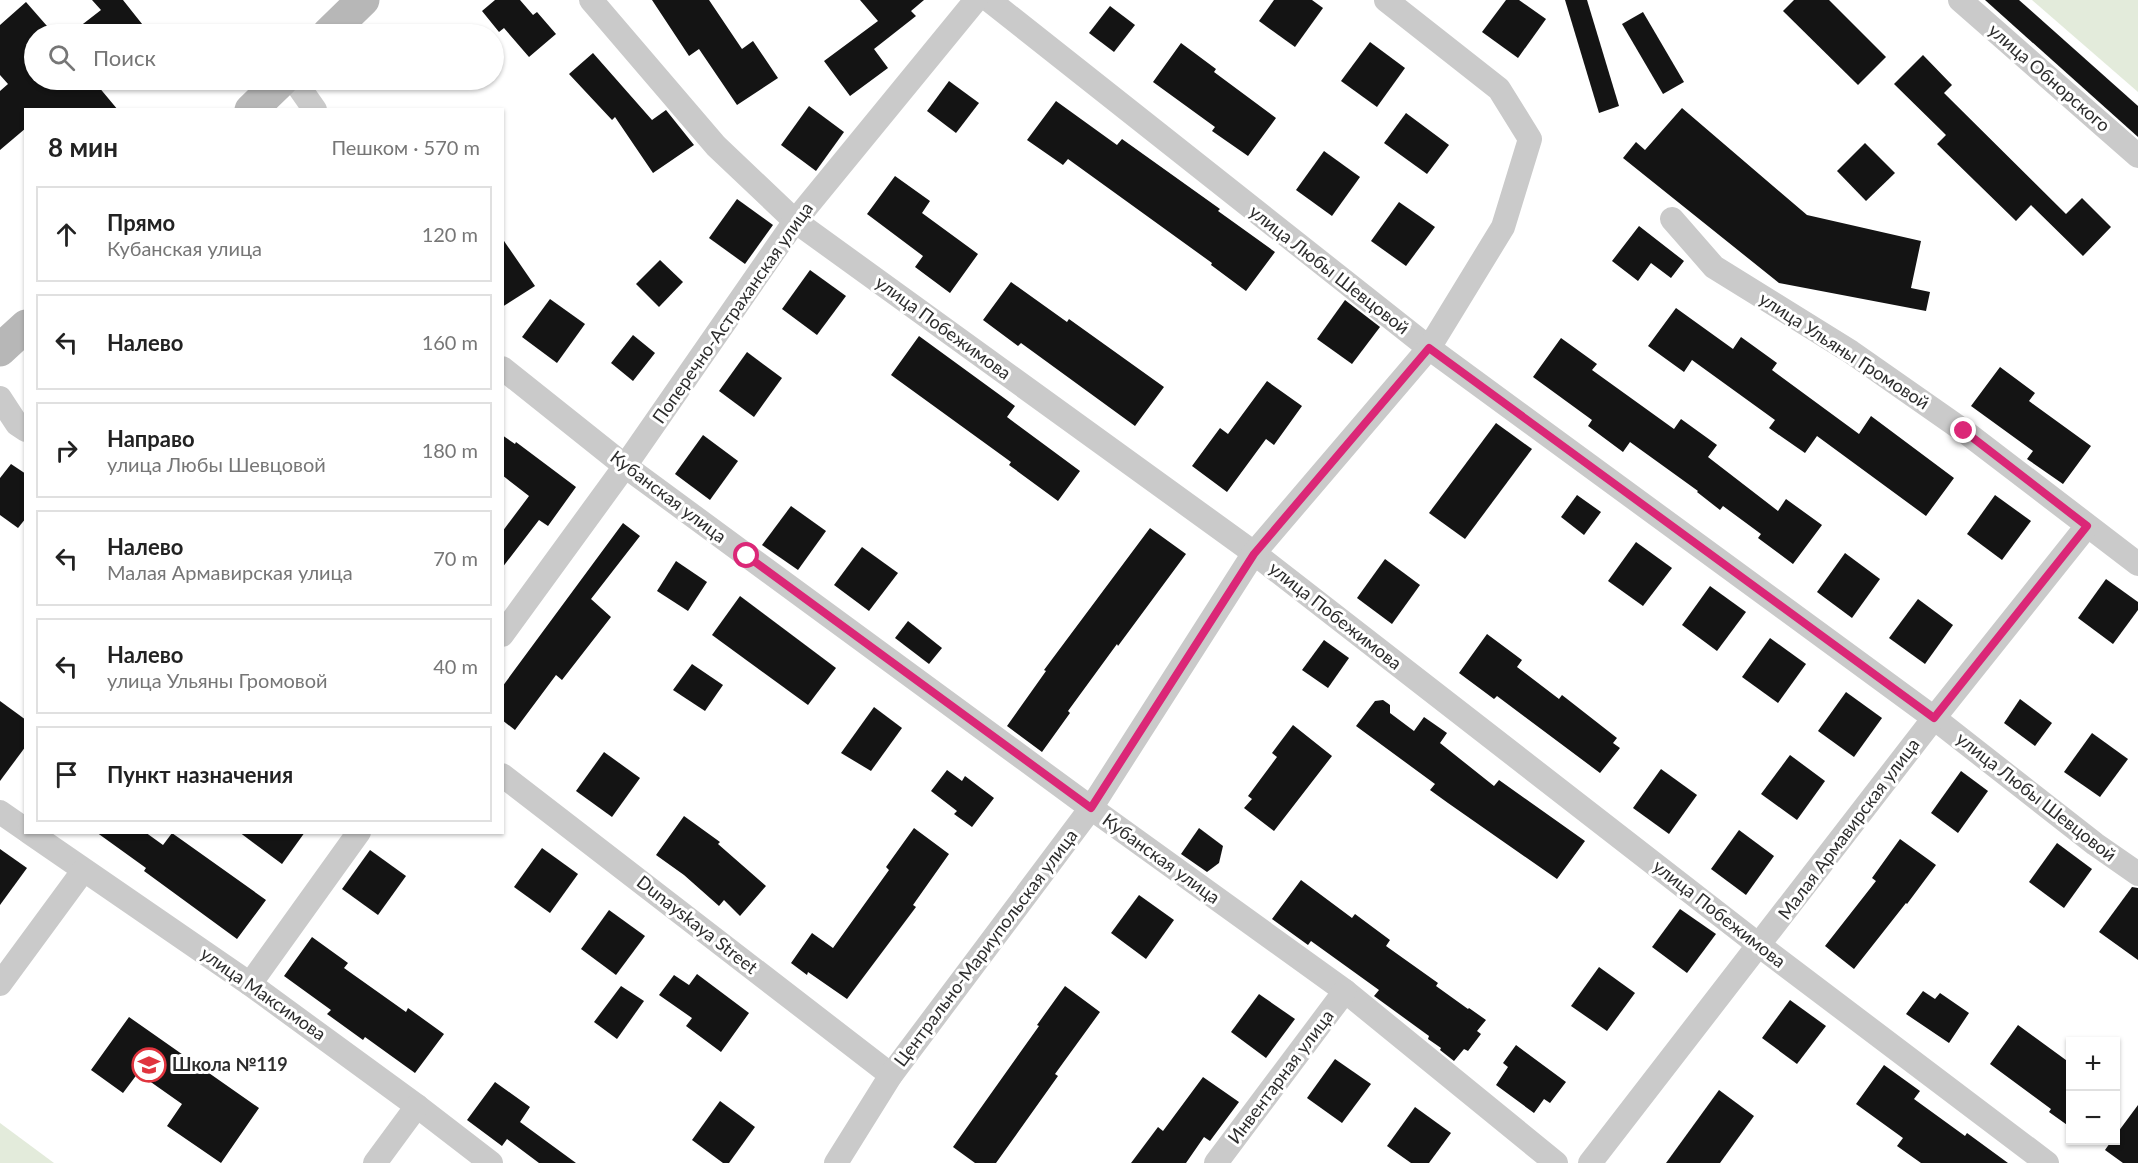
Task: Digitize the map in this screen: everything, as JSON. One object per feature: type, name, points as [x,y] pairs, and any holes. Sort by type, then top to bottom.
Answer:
[{"type":"street","points":[[338,24],[363,0]]},
{"type":"street","name":"улица Побежимова","points":[[591,0],[716,146],[795,221],[1254,554],[1760,946],[2047,1163]]},
{"type":"street","name":"Поперечно-Астраханская улица","points":[[504,632],[625,466],[795,221],[976,0]]},
{"type":"street","name":"улица Любы Шевцовой","points":[[989,0],[1429,348],[1934,718],[2138,874]]},
{"type":"street","name":"Центрально-Мариупольская улица","points":[[836,1163],[891,1075],[1091,808],[1254,554],[1429,348],[1503,227],[1530,139],[1500,89],[1386,0]]},
{"type":"street","name":"улица Обнорского","points":[[1960,0],[2138,156]]},
{"type":"street","points":[[253,108],[272,90]]},
{"type":"street","points":[[301,90],[314,108]]},
{"type":"street","name":"улица Ульяны Громовой","points":[[1672,219],[1714,267],[1851,352],[1946,418],[2138,564]]},
{"type":"street","points":[[0,350],[24,328]]},
{"type":"street","name":"Кубанская улица","points":[[504,370],[625,466],[1091,808],[1346,991],[1556,1163]]},
{"type":"street","points":[[0,398],[17,424],[24,429]]},
{"type":"street","name":"Малая Армавирская улица","points":[[1590,1163],[1934,718],[2087,526]]},
{"type":"street","name":"Dunayskaya Street","points":[[504,777],[891,1075]]},
{"type":"street","points":[[0,812],[24,829]]},
{"type":"street","name":"улица Максимова","points":[[32,834],[250,984],[491,1163]]},
{"type":"street","points":[[250,984],[359,834]]},
{"type":"street","points":[[0,984],[83,871]]},
{"type":"street","name":"Инвентарная улица","points":[[1216,1163],[1346,991]]},
{"type":"street","points":[[375,1163],[417,1106]]},
{"type":"green space","points":[[2032,0],[2138,0],[2138,92]]},
{"type":"green space","points":[[0,1123],[54,1163],[0,1163]]},
{"type":"building","points":[[92,0],[123,0],[142,24],[83,24],[101,10]]},
{"type":"building","points":[[495,0],[520,0],[533,15],[537,12],[556,34],[529,57],[504,28],[504,24],[493,24],[482,11]]},
{"type":"building","points":[[652,0],[709,0],[742,49],[753,41],[778,78],[737,105],[699,49],[689,56]]},
{"type":"building","points":[[860,0],[924,0],[911,11],[916,16],[874,49],[888,68],[850,96],[824,61],[878,21]]},
{"type":"building","points":[[1274,0],[1312,0],[1323,8],[1295,47],[1259,21]]},
{"type":"building","points":[[1506,0],[1519,0],[1546,19],[1518,58],[1482,32]]},
{"type":"building","points":[[1565,0],[1587,0],[1619,106],[1599,113]]},
{"type":"building","points":[[1794,0],[1829,0],[1886,57],[1858,85],[1783,11]]},
{"type":"building","points":[[1985,0],[2019,0],[2138,106],[2138,137]]},
{"type":"building","points":[[26,2],[45,24],[24,24],[24,90],[101,90],[116,108],[24,108],[24,130],[0,150],[0,91],[8,84],[0,75],[0,25]]},
{"type":"building","points":[[1110,6],[1135,25],[1114,52],[1089,33]]},
{"type":"building","points":[[1643,12],[1684,82],[1663,94],[1622,24]]},
{"type":"building","points":[[1370,42],[1405,68],[1377,107],[1341,81]]},
{"type":"building","points":[[1181,43],[1216,69],[1214,72],[1276,118],[1248,156],[1212,131],[1215,127],[1153,82]]},
{"type":"building","points":[[593,53],[652,120],[666,110],[694,145],[653,173],[615,117],[612,120],[569,74]]},
{"type":"building","points":[[1923,55],[1952,85],[1944,93],[2066,214],[2082,198],[2111,227],[2083,256],[2031,205],[2016,221],[1937,144],[1946,135],[1894,84]]},
{"type":"building","points":[[949,81],[979,103],[956,133],[927,111]]},
{"type":"building","points":[[1056,101],[1117,145],[1122,139],[1220,209],[1218,211],[1275,252],[1246,291],[1211,265],[1212,263],[1068,159],[1063,165],[1027,140]]},
{"type":"building","points":[[809,106],[844,132],[816,171],[781,145]]},
{"type":"building","points":[[1682,108],[1807,215],[1921,241],[1911,288],[1930,292],[1926,311],[1779,283],[1623,158],[1636,142],[1645,150]]},
{"type":"building","points":[[1406,113],[1449,145],[1427,174],[1384,143]]},
{"type":"building","points":[[1865,143],[1895,173],[1866,201],[1837,171]]},
{"type":"building","points":[[1324,151],[1360,177],[1332,216],[1296,190]]},
{"type":"building","points":[[895,176],[930,201],[922,213],[978,254],[950,293],[915,267],[923,256],[867,214]]},
{"type":"building","points":[[737,199],[773,225],[745,264],[709,238]]},
{"type":"building","points":[[1399,202],[1435,227],[1406,266],[1371,241]]},
{"type":"building","points":[[1639,226],[1684,261],[1671,278],[1651,263],[1638,281],[1612,261]]},
{"type":"building","points":[[504,241],[535,286],[504,306]]},
{"type":"building","points":[[660,260],[683,282],[659,307],[636,284]]},
{"type":"building","points":[[810,270],[846,296],[817,335],[782,309]]},
{"type":"building","points":[[1011,282],[1067,322],[1069,319],[1164,387],[1135,426],[1021,343],[1018,346],[983,320]]},
{"type":"building","points":[[550,299],[585,324],[557,363],[522,337]]},
{"type":"building","points":[[1345,300],[1380,327],[1352,364],[1317,339]]},
{"type":"building","points":[[1676,308],[1733,349],[1741,337],[1777,363],[1772,370],[1859,434],[1871,416],[1954,478],[1926,516],[1817,436],[1805,453],[1769,428],[1775,420],[1692,360],[1684,372],[1648,346]]},
{"type":"building","points":[[633,335],[655,353],[633,381],[611,363]]},
{"type":"building","points":[[919,336],[1015,406],[1007,417],[1080,471],[1058,501],[1009,465],[1011,462],[891,375]]},
{"type":"building","points":[[1561,338],[1597,364],[1592,370],[1674,429],[1681,419],[1717,445],[1708,457],[1778,511],[1786,499],[1822,525],[1793,564],[1758,538],[1761,534],[1723,506],[1720,510],[1698,491],[1630,442],[1623,452],[1588,426],[1592,420],[1533,377]]},
{"type":"building","points":[[747,352],[782,378],[754,417],[719,391]]},
{"type":"building","points":[[2000,367],[2035,393],[2029,401],[2091,446],[2063,484],[2027,459],[2033,451],[1971,406]]},
{"type":"building","points":[[1267,381],[1302,406],[1274,445],[1266,439],[1227,492],[1192,466],[1220,428],[1228,434]]},
{"type":"building","points":[[1496,423],[1532,449],[1465,539],[1429,513]]},
{"type":"building","points":[[703,435],[738,461],[710,500],[675,474]]},
{"type":"building","points":[[504,436],[515,444],[516,442],[576,487],[548,526],[539,520],[504,565],[504,529],[529,496],[504,477]]},
{"type":"building","points":[[11,464],[24,473],[24,520],[18,528],[0,515],[0,478]]},
{"type":"building","points":[[1577,495],[1601,512],[1584,535],[1561,517]]},
{"type":"building","points":[[1995,495],[2031,521],[2002,560],[1967,534]]},
{"type":"building","points":[[791,506],[826,531],[798,570],[762,545]]},
{"type":"building","points":[[623,523],[640,536],[591,599],[611,617],[562,680],[556,675],[515,730],[504,722],[504,684]]},
{"type":"building","points":[[1150,528],[1186,554],[1068,711],[1070,713],[1042,752],[1007,726],[1046,671],[1044,670]]},
{"type":"building","points":[[1636,542],[1672,568],[1643,606],[1608,581]]},
{"type":"building","points":[[862,547],[898,573],[869,611],[834,585]]},
{"type":"building","points":[[1845,553],[1880,579],[1852,618],[1817,592]]},
{"type":"building","points":[[1385,559],[1420,585],[1392,624],[1357,598]]},
{"type":"building","points":[[676,561],[707,582],[688,611],[657,591]]},
{"type":"building","points":[[2106,579],[2138,602],[2138,610],[2113,644],[2078,618]]},
{"type":"building","points":[[1710,586],[1746,612],[1717,651],[1682,625]]},
{"type":"building","points":[[740,596],[836,668],[808,705],[712,635]]},
{"type":"building","points":[[1918,599],[1953,625],[1925,664],[1889,638]]},
{"type":"building","points":[[908,621],[942,648],[929,664],[895,638]]},
{"type":"building","points":[[1487,634],[1522,660],[1517,667],[1559,699],[1562,695],[1617,738],[1613,743],[1620,748],[1600,773],[1497,696],[1494,699],[1459,673]]},
{"type":"building","points":[[1770,638],[1806,664],[1778,703],[1742,677]]},
{"type":"building","points":[[1324,640],[1349,658],[1328,688],[1302,670]]},
{"type":"building","points":[[692,664],[723,685],[705,711],[673,690]]},
{"type":"building","points":[[1846,692],[1882,718],[1854,757],[1818,731]]},
{"type":"building","points":[[2020,699],[2052,723],[2035,746],[2004,723]]},
{"type":"building","points":[[1383,700],[1390,705],[1390,713],[1414,731],[1424,717],[1447,733],[1440,743],[1494,786],[1499,780],[1585,841],[1557,879],[1430,790],[1435,784],[1356,726],[1375,701]]},
{"type":"building","points":[[0,701],[24,719],[24,749],[0,781]]},
{"type":"building","points":[[874,707],[902,728],[871,771],[841,753]]},
{"type":"building","points":[[1293,725],[1332,756],[1274,831],[1244,808],[1252,799],[1248,796],[1277,757],[1272,753]]},
{"type":"building","points":[[2092,733],[2128,759],[2100,797],[2064,772]]},
{"type":"building","points":[[604,752],[640,778],[612,817],[576,791]]},
{"type":"building","points":[[1790,755],[1825,781],[1797,820],[1761,794]]},
{"type":"building","points":[[1661,769],[1697,795],[1669,834],[1633,808]]},
{"type":"building","points":[[947,770],[962,781],[965,776],[994,798],[972,827],[954,814],[957,811],[931,791]]},
{"type":"building","points":[[1961,771],[1988,791],[1958,833],[1931,813]]},
{"type":"building","points":[[684,816],[720,842],[718,844],[766,886],[740,916],[724,900],[719,906],[684,875],[656,855]]},
{"type":"building","points":[[914,828],[949,854],[913,905],[916,907],[847,999],[791,963],[812,933],[833,948],[889,870],[886,867]]},
{"type":"building","points":[[1199,828],[1223,846],[1219,863],[1207,872],[1181,854]]},
{"type":"building","points":[[1739,830],[1774,856],[1746,895],[1711,869]]},
{"type":"building","points":[[99,834],[148,834],[163,845],[173,834],[266,900],[237,939],[144,871],[146,868]]},
{"type":"building","points":[[242,834],[304,834],[282,864]]},
{"type":"building","points":[[1900,839],[1936,865],[1854,969],[1825,946],[1876,881],[1872,878]]},
{"type":"building","points":[[2057,843],[2092,869],[2064,908],[2029,882]]},
{"type":"building","points":[[542,848],[578,874],[550,913],[514,887]]},
{"type":"building","points":[[0,849],[27,868],[0,905]]},
{"type":"building","points":[[370,850],[406,876],[378,915],[342,889]]},
{"type":"building","points":[[1301,880],[1352,918],[1355,914],[1390,940],[1386,946],[1438,983],[1436,986],[1486,1020],[1477,1031],[1481,1034],[1468,1051],[1464,1049],[1454,1061],[1428,1039],[1429,1036],[1374,996],[1379,990],[1311,941],[1308,945],[1272,919]]},
{"type":"building","points":[[2132,887],[2138,888],[2138,960],[2099,932]]},
{"type":"building","points":[[1139,895],[1174,920],[1146,959],[1111,933]]},
{"type":"building","points":[[1680,909],[1716,934],[1687,973],[1652,947]]},
{"type":"building","points":[[609,910],[645,936],[616,975],[581,949]]},
{"type":"building","points":[[312,937],[348,963],[344,968],[406,1012],[408,1008],[444,1034],[415,1073],[365,1037],[363,1040],[327,1014],[331,1010],[284,976]]},
{"type":"building","points":[[1599,967],[1635,993],[1607,1031],[1571,1006]]},
{"type":"building","points":[[697,974],[749,1013],[721,1052],[686,1026],[692,1018],[659,995],[674,975],[689,985]]},
{"type":"building","points":[[621,986],[644,1001],[617,1039],[594,1022]]},
{"type":"building","points":[[1065,986],[1100,1012],[1055,1074],[1058,1076],[996,1163],[975,1163],[953,1147]]},
{"type":"building","points":[[1923,991],[1935,999],[1940,993],[1969,1013],[1949,1043],[1906,1014]]},
{"type":"building","points":[[1259,994],[1295,1019],[1266,1058],[1231,1032]]},
{"type":"building","points":[[1790,1000],[1826,1026],[1797,1064],[1762,1038]]},
{"type":"building","points":[[129,1017],[259,1108],[221,1163],[167,1126],[182,1104],[138,1073],[123,1093],[91,1070]]},
{"type":"building","points":[[2018,1025],[2066,1060],[2066,1124],[2049,1112],[2051,1109],[1990,1064]]},
{"type":"building","points":[[1516,1045],[1566,1082],[1550,1103],[1544,1099],[1534,1113],[1496,1085],[1508,1067],[1503,1063]]},
{"type":"building","points":[[1335,1059],[1371,1084],[1342,1123],[1307,1098]]},
{"type":"building","points":[[1884,1065],[1920,1091],[1914,1099],[1965,1136],[1967,1133],[2008,1163],[1921,1163],[1897,1146],[1903,1138],[1856,1104]]},
{"type":"building","points":[[1203,1077],[1239,1102],[1210,1141],[1204,1137],[1186,1163],[1131,1163],[1158,1127],[1163,1131]]},
{"type":"building","points":[[495,1082],[530,1107],[520,1122],[576,1163],[539,1163],[507,1139],[502,1146],[467,1120]]},
{"type":"building","points":[[1719,1090],[1754,1116],[1720,1163],[1666,1163]]},
{"type":"building","points":[[720,1101],[755,1127],[729,1163],[723,1163],[692,1140]]},
{"type":"building","points":[[2138,1105],[2138,1163],[2123,1163],[2105,1150],[2108,1145],[2120,1145],[2120,1129]]},
{"type":"building","points":[[1415,1107],[1451,1133],[1429,1163],[1411,1163],[1387,1146]]},
{"type":"place","name":"Школа №119","points":[[149,1065]]},
{"type":"route","points":[[747,556],[1091,808],[1254,554],[1429,348],[1934,718],[2087,526],[1964,431]]}]
